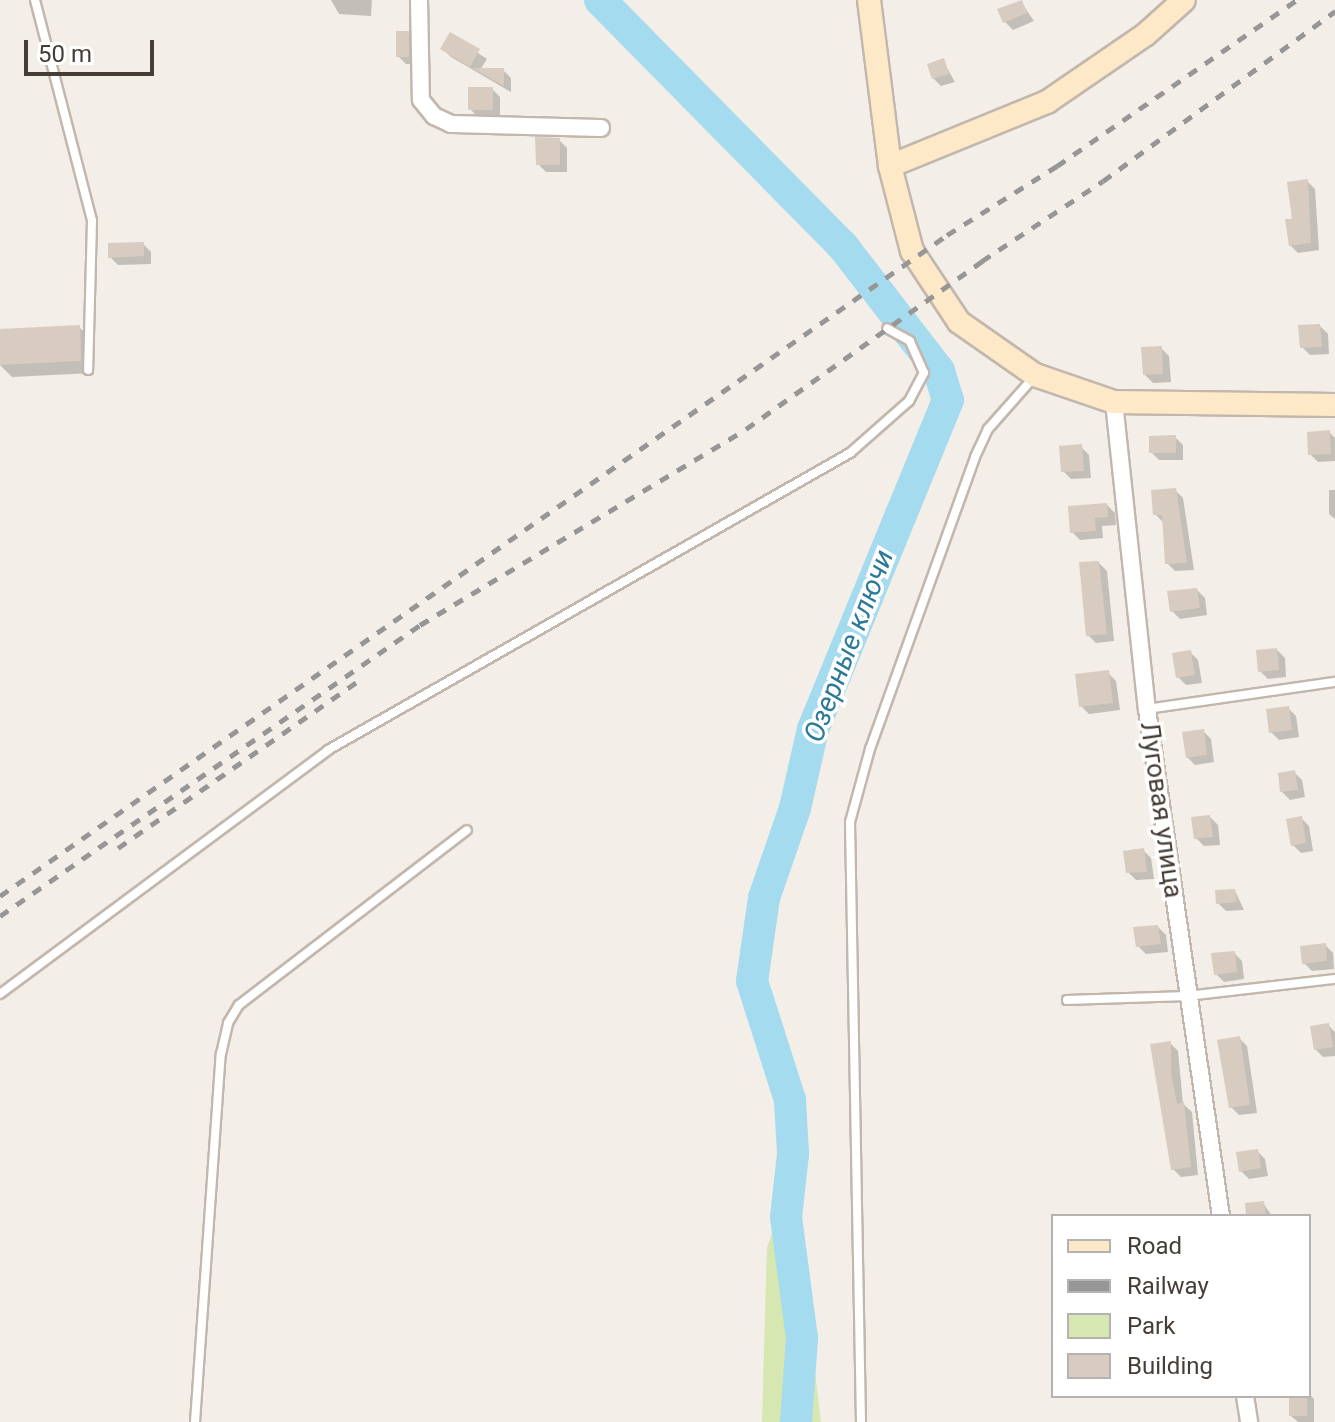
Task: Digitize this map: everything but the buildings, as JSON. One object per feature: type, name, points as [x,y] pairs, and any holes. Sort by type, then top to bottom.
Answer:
[{"type":"main road","points":[[869,0],[890,166],[912,251],[927,280],[959,322],[1035,375],[1114,402],[1335,405]]},
{"type":"main road","points":[[890,166],[1047,102],[1145,35],[1184,0]]},
{"type":"street","points":[[419,0],[421,100],[434,116],[451,124],[601,128]]},
{"type":"street","name":"Луговая улица","points":[[1114,402],[1147,709],[1221,1214]]},
{"type":"street","points":[[1245,1398],[1249,1422]]},
{"type":"lane","points":[[35,0],[92,221],[88,370]]},
{"type":"lane","points":[[0,994],[328,750],[850,453],[909,401],[924,373],[910,341],[887,328]]},
{"type":"lane","points":[[861,1422],[850,822],[865,762],[975,457],[988,429],[1035,375]]},
{"type":"lane","points":[[1147,709],[1335,682]]},
{"type":"lane","points":[[195,1422],[221,1054],[228,1023],[239,1005],[467,830]]},
{"type":"lane","points":[[1067,1000],[1187,996],[1335,979]]},
{"type":"green space","points":[[790,1221],[798,1231],[821,1422],[762,1422],[767,1247],[776,1224]]},
{"type":"waterway","name":"Озерные ключи","points":[[600,0],[842,245],[939,371],[948,400],[813,729],[795,808],[764,898],[752,981],[790,1100],[793,1154],[786,1217],[802,1338],[796,1422]]},
{"type":"railway","points":[[0,896],[947,235],[1057,166],[1297,0]]},
{"type":"railway","points":[[0,916],[420,625],[746,429],[982,261],[1103,181],[1335,11]]},
{"type":"railway","points":[[118,848],[361,679]]}]
